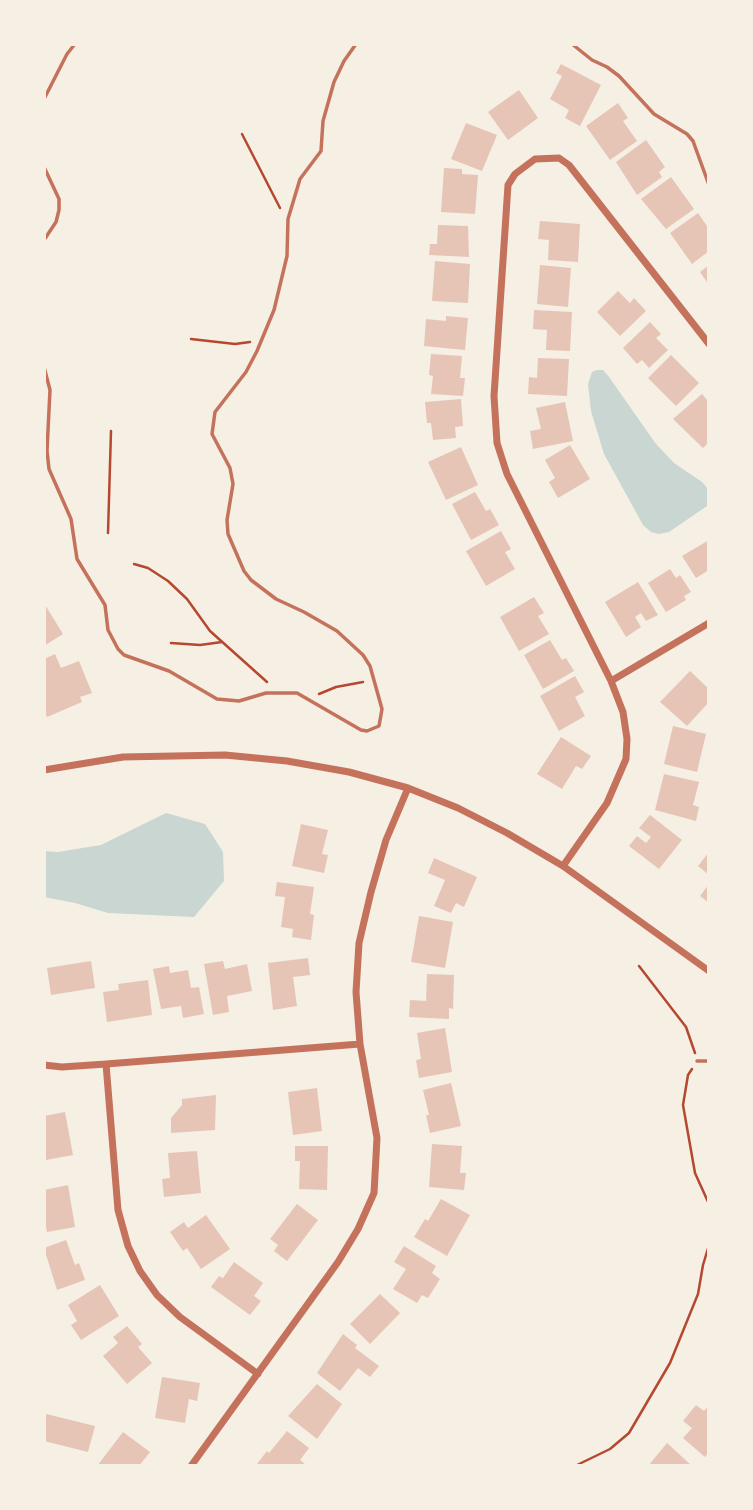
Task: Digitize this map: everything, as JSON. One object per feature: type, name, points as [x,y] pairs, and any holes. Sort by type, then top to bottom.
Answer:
[{"type":"street","points":[[563,866],[607,803],[626,759],[627,739],[623,712],[611,681],[507,474],[497,443],[494,422],[495,383],[508,186],[514,174],[535,159],[559,158],[569,165],[709,344]]},
{"type":"street","points":[[611,681],[709,623]]},
{"type":"street","points":[[44,770],[123,757],[225,755],[287,761],[337,770],[408,788],[507,832],[563,866],[707,968]]},
{"type":"street","points":[[191,1466],[352,1240],[374,1192],[377,1138],[360,1044],[355,992],[359,943],[386,840],[408,788]]},
{"type":"street","points":[[44,1065],[62,1067],[360,1044]]},
{"type":"street","points":[[106,1064],[118,1210],[128,1246],[140,1271],[157,1295],[180,1317],[258,1374]]},
{"type":"lane","points":[[44,99],[75,44]]},
{"type":"lane","points":[[44,367],[50,390],[47,451],[49,469],[71,520],[76,559],[105,605],[108,630],[118,649],[124,655],[169,671],[217,699],[239,701],[266,693],[297,693],[336,718],[361,730],[367,731],[379,726],[382,709],[370,666],[353,644],[337,631],[276,599],[251,580],[232,547],[227,520],[233,485],[230,468],[212,434],[215,412],[246,372],[274,310],[287,257],[288,219],[300,180],[320,151],[323,121],[334,82],[356,44]]},
{"type":"lane","points":[[572,44],[619,76],[654,114],[694,141],[709,185]]},
{"type":"lane","points":[[44,167],[59,199],[56,222],[44,240]]},
{"type":"lane","points":[[697,1061],[709,1061]]},
{"type":"path","points":[[242,134],[288,219]]},
{"type":"path","points":[[191,339],[260,344]]},
{"type":"path","points":[[108,533],[111,431]]},
{"type":"path","points":[[134,564],[148,568],[168,581],[187,599],[210,631],[263,680],[281,692]]},
{"type":"path","points":[[171,643],[200,645],[222,642]]},
{"type":"path","points":[[297,693],[316,695],[373,678]]},
{"type":"path","points":[[639,966],[685,1027],[697,1061],[688,1075],[683,1105],[695,1173],[709,1204]]},
{"type":"path","points":[[575,1466],[622,1441],[634,1426],[670,1363],[698,1294],[709,1245]]},
{"type":"shaded area","points":[[603,370],[609,377],[656,444],[674,463],[709,490],[707,506],[669,532],[651,532],[643,525],[604,454],[591,411],[588,384],[592,372]]},
{"type":"shaded area","points":[[166,813],[205,824],[223,852],[224,881],[194,917],[108,913],[44,897],[44,851],[58,852],[101,845]]},
{"type":"building","points":[[561,64],[601,85],[580,126],[565,118],[569,110],[550,99],[562,76],[556,73]]},
{"type":"building","points":[[519,90],[538,118],[508,140],[488,112]]},
{"type":"building","points":[[618,103],[628,118],[623,121],[637,141],[610,160],[586,126]]},
{"type":"building","points":[[466,123],[497,135],[482,171],[451,159]]},
{"type":"building","points":[[646,140],[665,167],[659,172],[662,177],[637,195],[616,162]]},
{"type":"building","points":[[444,168],[462,169],[462,174],[478,175],[475,214],[441,212]]},
{"type":"building","points":[[671,177],[694,209],[666,229],[641,199]]},
{"type":"building","points":[[698,213],[709,229],[709,251],[692,264],[670,233]]},
{"type":"building","points":[[540,221],[580,224],[578,262],[548,260],[549,240],[538,239]]},
{"type":"building","points":[[438,225],[468,226],[469,257],[429,255],[430,244],[437,244]]},
{"type":"building","points":[[435,261],[470,264],[468,303],[432,301]]},
{"type":"building","points":[[540,265],[571,268],[568,307],[537,304]]},
{"type":"building","points":[[709,265],[709,285],[700,272]]},
{"type":"building","points":[[618,291],[630,303],[634,298],[646,311],[620,336],[597,312]]},
{"type":"building","points":[[534,310],[572,312],[570,351],[546,350],[547,330],[533,329]]},
{"type":"building","points":[[446,316],[468,318],[465,350],[424,346],[426,319],[446,321]]},
{"type":"building","points":[[650,322],[661,334],[656,338],[668,350],[649,368],[642,360],[637,364],[623,348]]},
{"type":"building","points":[[431,354],[462,356],[460,378],[465,378],[463,396],[431,394]]},
{"type":"building","points":[[671,355],[699,383],[676,406],[648,378]]},
{"type":"building","points":[[538,358],[569,359],[567,396],[528,394],[529,377],[537,378]]},
{"type":"building","points":[[702,394],[709,402],[709,442],[703,448],[673,419]]},
{"type":"building","points":[[461,399],[463,426],[455,427],[456,438],[433,440],[431,423],[427,423],[425,402]]},
{"type":"building","points":[[565,402],[573,441],[533,449],[530,431],[541,429],[536,408]]},
{"type":"building","points":[[570,445],[590,479],[558,498],[549,482],[555,478],[545,460]]},
{"type":"building","points":[[461,447],[478,485],[446,500],[428,462]]},
{"type":"building","points":[[475,492],[486,511],[490,509],[499,525],[471,540],[452,504]]},
{"type":"building","points":[[501,531],[511,549],[505,552],[515,569],[486,586],[466,551]]},
{"type":"building","points":[[709,540],[709,570],[696,578],[682,556]]},
{"type":"building","points":[[670,569],[676,578],[680,575],[691,592],[684,596],[686,600],[666,612],[648,583]]},
{"type":"building","points":[[638,582],[658,615],[646,621],[641,613],[635,617],[641,627],[626,637],[605,602]]},
{"type":"building","points":[[534,597],[544,613],[538,616],[549,634],[519,651],[500,617]]},
{"type":"building","points":[[44,603],[63,634],[44,646]]},
{"type":"building","points":[[550,640],[562,660],[566,658],[574,671],[543,689],[524,655]]},
{"type":"building","points":[[55,654],[61,668],[79,661],[92,693],[80,697],[82,702],[47,717],[44,710],[44,659]]},
{"type":"building","points":[[690,671],[709,689],[709,702],[687,726],[660,702]]},
{"type":"building","points":[[575,676],[584,692],[575,697],[585,716],[559,731],[540,696]]},
{"type":"building","points":[[673,726],[706,734],[697,772],[664,764]]},
{"type":"building","points":[[561,737],[591,756],[582,769],[576,766],[562,789],[537,774]]},
{"type":"building","points":[[664,774],[699,782],[693,805],[699,807],[696,821],[655,810]]},
{"type":"building","points":[[650,815],[682,840],[659,869],[629,846],[637,836],[646,843],[651,837],[639,828]]},
{"type":"building","points":[[301,824],[328,830],[322,854],[328,855],[324,873],[292,866]]},
{"type":"building","points":[[709,852],[709,875],[698,866]]},
{"type":"building","points":[[434,858],[477,877],[464,907],[456,903],[451,913],[434,906],[445,880],[428,873]]},
{"type":"building","points":[[277,882],[314,887],[310,914],[314,915],[311,940],[292,937],[293,929],[281,927],[285,897],[275,896]]},
{"type":"building","points":[[709,884],[709,903],[700,896]]},
{"type":"building","points":[[419,916],[453,922],[445,968],[411,962]]},
{"type":"building","points":[[308,958],[310,975],[293,977],[297,1006],[273,1010],[268,963]]},
{"type":"building","points":[[91,961],[95,988],[51,995],[47,968]]},
{"type":"building","points":[[223,961],[225,969],[247,964],[252,991],[227,996],[229,1012],[213,1015],[204,964]]},
{"type":"building","points":[[169,966],[170,973],[188,970],[191,988],[199,987],[204,1014],[183,1018],[181,1006],[161,1009],[153,969]]},
{"type":"building","points":[[427,974],[454,975],[453,1009],[449,1008],[449,1019],[409,1017],[410,1000],[426,1001]]},
{"type":"building","points":[[148,980],[152,1015],[107,1022],[103,992],[119,990],[118,984]]},
{"type":"building","points":[[445,1028],[452,1072],[419,1078],[416,1060],[421,1059],[417,1033]]},
{"type":"building","points":[[451,1083],[461,1126],[430,1133],[423,1090]]},
{"type":"building","points":[[317,1088],[322,1131],[293,1135],[288,1092]]},
{"type":"building","points":[[216,1095],[215,1130],[171,1133],[171,1118],[182,1105],[182,1099]]},
{"type":"building","points":[[65,1112],[73,1155],[46,1160],[44,1116]]},
{"type":"building","points":[[432,1144],[462,1146],[460,1173],[466,1173],[464,1190],[429,1187]]},
{"type":"building","points":[[295,1146],[328,1146],[327,1190],[299,1189],[300,1161],[295,1161]]},
{"type":"building","points":[[197,1151],[201,1193],[164,1197],[162,1179],[170,1178],[168,1153]]},
{"type":"building","points":[[68,1185],[75,1227],[47,1232],[44,1190]]},
{"type":"building","points":[[441,1199],[470,1215],[447,1256],[414,1237],[425,1219],[428,1221]]},
{"type":"building","points":[[297,1204],[318,1220],[287,1261],[274,1251],[278,1245],[270,1239]]},
{"type":"building","points":[[206,1215],[230,1249],[201,1269],[187,1248],[183,1251],[170,1232],[184,1222],[188,1228]]},
{"type":"building","points":[[66,1240],[75,1265],[79,1263],[85,1280],[57,1290],[44,1248]]},
{"type":"building","points":[[404,1246],[436,1266],[432,1273],[440,1279],[428,1298],[422,1295],[417,1303],[393,1289],[406,1269],[394,1262]]},
{"type":"building","points":[[234,1262],[263,1283],[254,1296],[261,1301],[250,1315],[211,1287],[219,1276],[223,1278]]},
{"type":"building","points":[[100,1285],[119,1316],[81,1340],[71,1325],[77,1321],[68,1305]]},
{"type":"building","points":[[380,1294],[400,1313],[370,1344],[350,1324]]},
{"type":"building","points":[[127,1326],[142,1344],[138,1347],[152,1363],[127,1384],[103,1356],[118,1343],[113,1337]]},
{"type":"building","points":[[343,1334],[357,1345],[355,1348],[379,1366],[370,1377],[358,1368],[340,1391],[317,1373]]},
{"type":"building","points":[[162,1377],[200,1383],[197,1401],[189,1399],[185,1423],[155,1418]]},
{"type":"building","points":[[317,1384],[342,1404],[317,1439],[288,1416]]},
{"type":"building","points":[[696,1405],[704,1411],[709,1405],[709,1452],[705,1457],[683,1438],[692,1428],[683,1421]]},
{"type":"building","points":[[46,1414],[95,1426],[88,1452],[44,1441]]},
{"type":"building","points":[[287,1431],[309,1448],[300,1460],[304,1466],[257,1464],[267,1451],[269,1453]]},
{"type":"building","points":[[123,1432],[150,1452],[139,1466],[97,1466]]},
{"type":"building","points":[[667,1443],[692,1466],[648,1466]]}]
